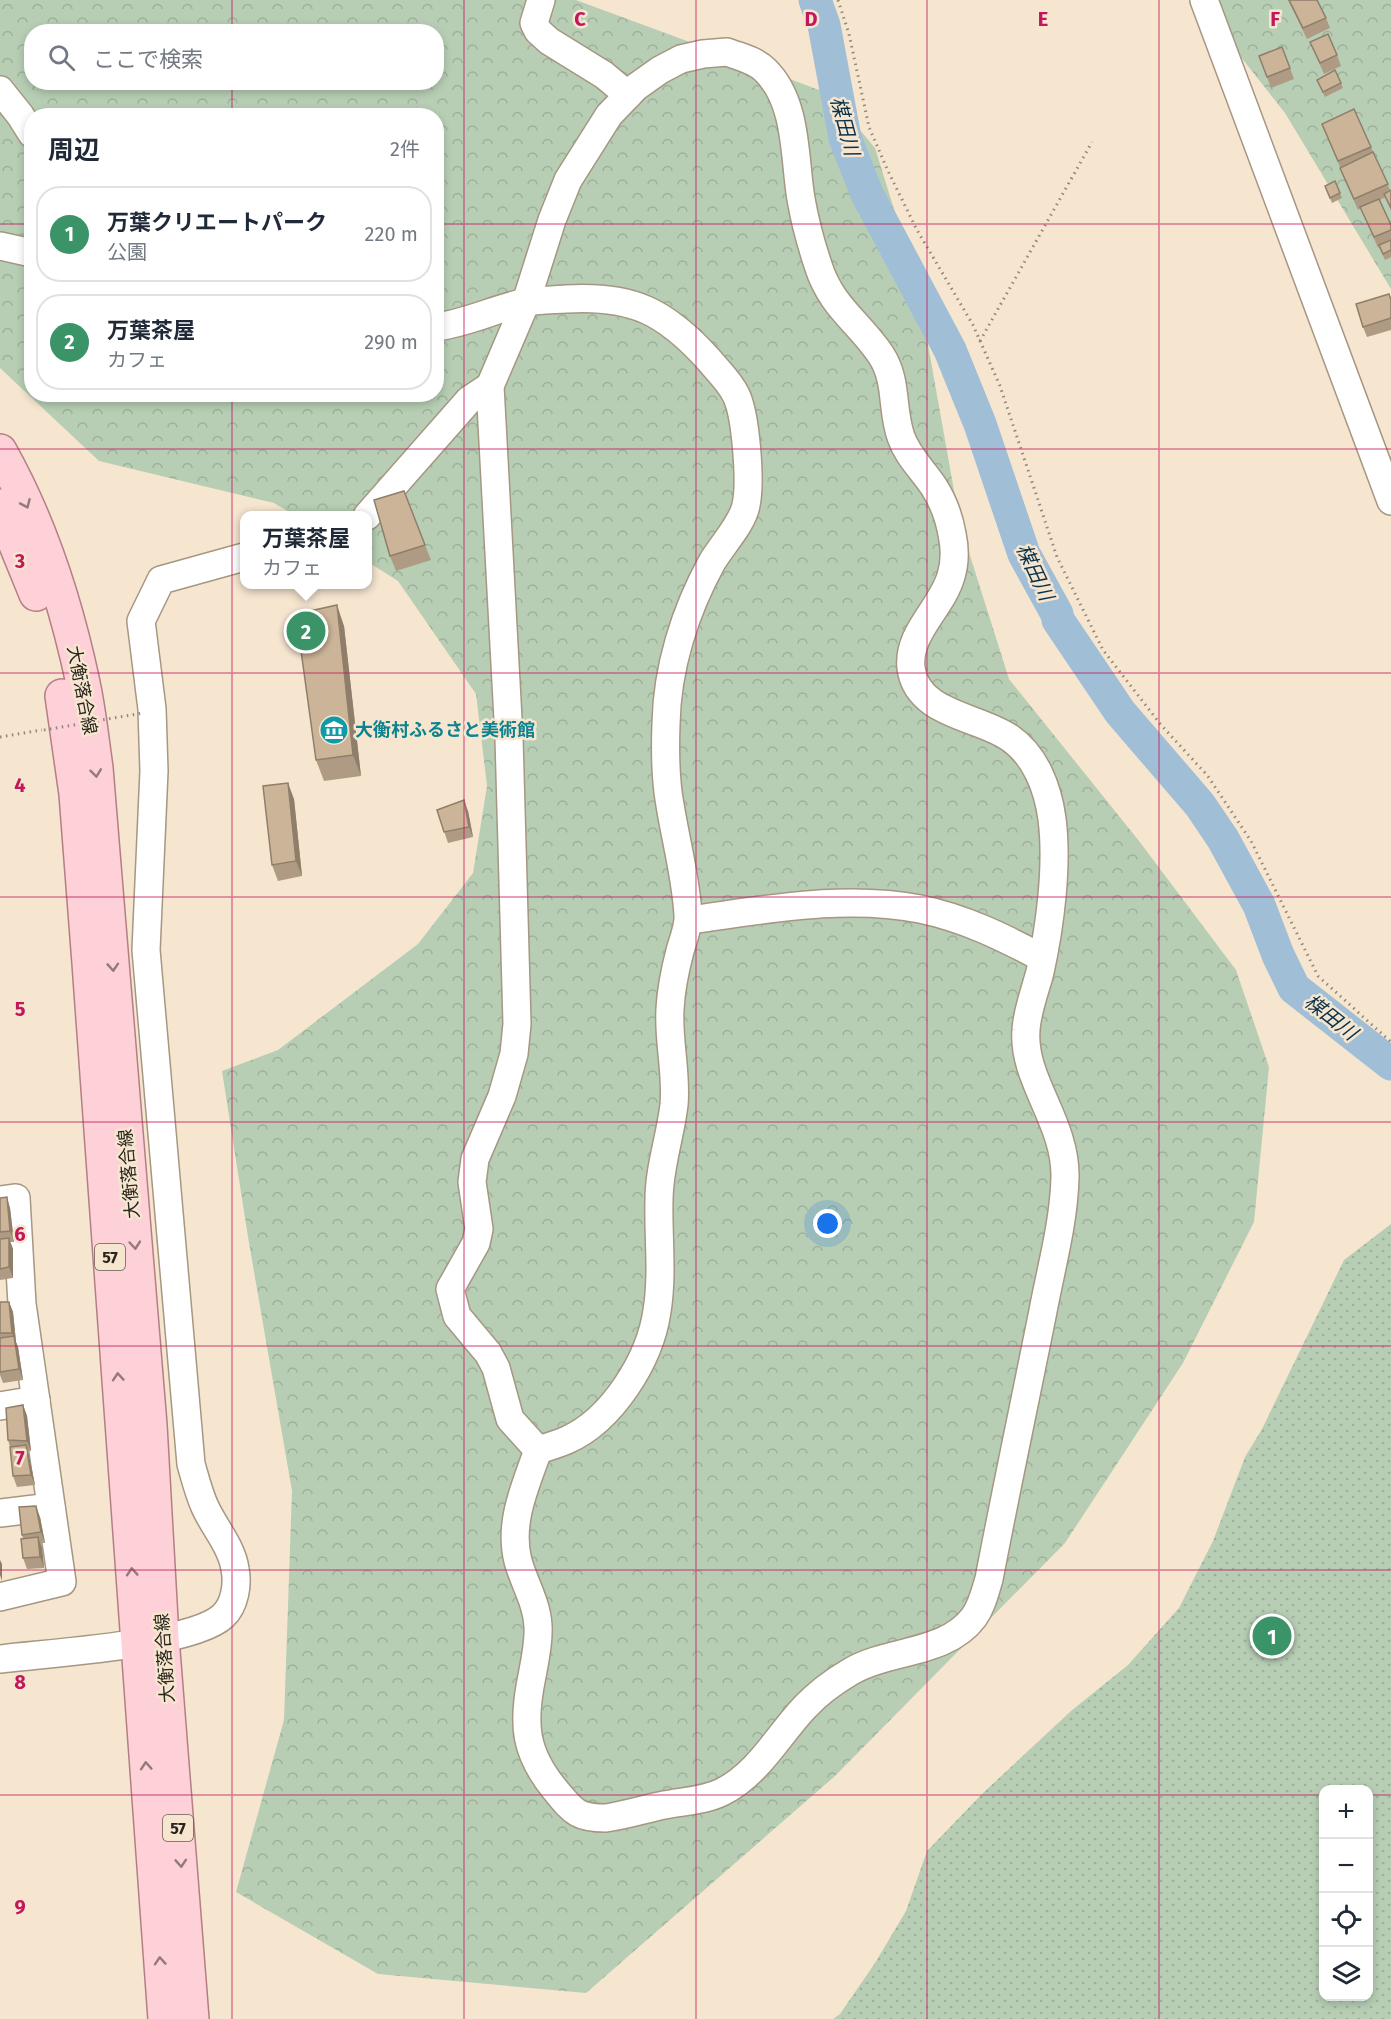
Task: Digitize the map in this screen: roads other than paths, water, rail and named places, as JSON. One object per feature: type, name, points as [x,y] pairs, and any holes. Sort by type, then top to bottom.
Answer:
[{"type":"main road","name":"大衡落合線","points":[[0,451],[32,518],[52,570],[69,626],[83,684],[96,768],[150,1425],[149,1640],[165,2019]]},
{"type":"main road","name":"大衡落合線","points":[[0,506],[31,577],[48,630],[61,689],[76,794],[149,1640],[192,2019]]},
{"type":"street","points":[[541,0],[534,23],[538,31],[549,41],[604,75],[628,95]]},
{"type":"street","points":[[1204,0],[1391,501]]},
{"type":"street","points":[[727,52],[764,68],[778,86],[790,121],[804,217],[820,274],[837,305],[880,353],[890,370],[901,437],[911,458],[935,487],[946,509],[955,554],[951,578],[915,641],[910,663],[914,684],[928,700],[996,730],[1013,740],[1027,754],[1039,772],[1046,793],[1052,820],[1053,856],[1050,903],[1042,958],[1026,1029],[1026,1052],[1060,1137],[1064,1156],[1063,1204],[989,1579],[974,1617],[959,1632],[939,1642],[854,1670],[825,1688],[804,1708],[756,1766],[739,1782],[719,1793],[606,1818],[588,1818],[572,1810],[546,1779],[530,1746],[525,1724],[537,1652],[538,1626],[533,1599],[518,1560],[515,1536],[517,1511],[538,1450],[510,1419],[496,1368],[489,1353],[458,1316],[450,1289],[476,1244],[479,1229],[472,1182],[476,1159],[502,1096],[514,1054],[517,1024],[509,738],[490,386],[526,302],[552,220],[568,180],[609,115],[628,95],[660,70],[681,59],[727,52]]},
{"type":"street","points":[[0,90],[24,121]]},
{"type":"street","points":[[0,246],[24,251]]},
{"type":"street","points":[[444,326],[464,322],[526,302],[580,298],[612,300],[637,305],[656,313],[675,326],[723,376],[735,393],[745,429],[748,483],[746,508],[700,584],[681,635],[671,673],[666,714],[665,754],[669,801],[689,920],[674,975],[670,1010],[674,1104],[660,1172],[658,1204],[661,1240],[657,1314],[632,1379],[615,1401],[595,1422],[568,1440],[538,1450]]},
{"type":"street","points":[[371,511],[469,400],[490,386]]},
{"type":"street","points":[[0,1659],[149,1640],[193,1632],[210,1626],[225,1615],[232,1603],[236,1586],[235,1568],[227,1547],[205,1507],[190,1464],[146,950],[154,771],[152,709],[141,621],[161,580],[240,558]]},
{"type":"street","points":[[689,920],[816,905],[889,904],[952,917],[1010,941],[1042,958]]},
{"type":"street","points":[[0,1200],[16,1198],[11,1306],[36,1400],[63,1582],[0,1597]]},
{"type":"street","points":[[0,1406],[36,1400]]},
{"type":"street","points":[[0,1513],[51,1507]]},
{"type":"waterway","name":"楳田川","points":[[815,0],[824,25],[845,138],[867,194],[950,350],[980,424],[1024,554],[1057,614],[1058,620],[1120,712],[1200,805],[1223,839],[1259,905],[1278,955],[1294,988],[1391,1064]]},
{"type":"place","name":"万葉茶屋","points":[[306,631]]},
{"type":"place","name":"大衡村ふるさと美術館","points":[[334,730]]},
{"type":"place","name":"万葉クリエートパーク","points":[[1272,1636]]}]
